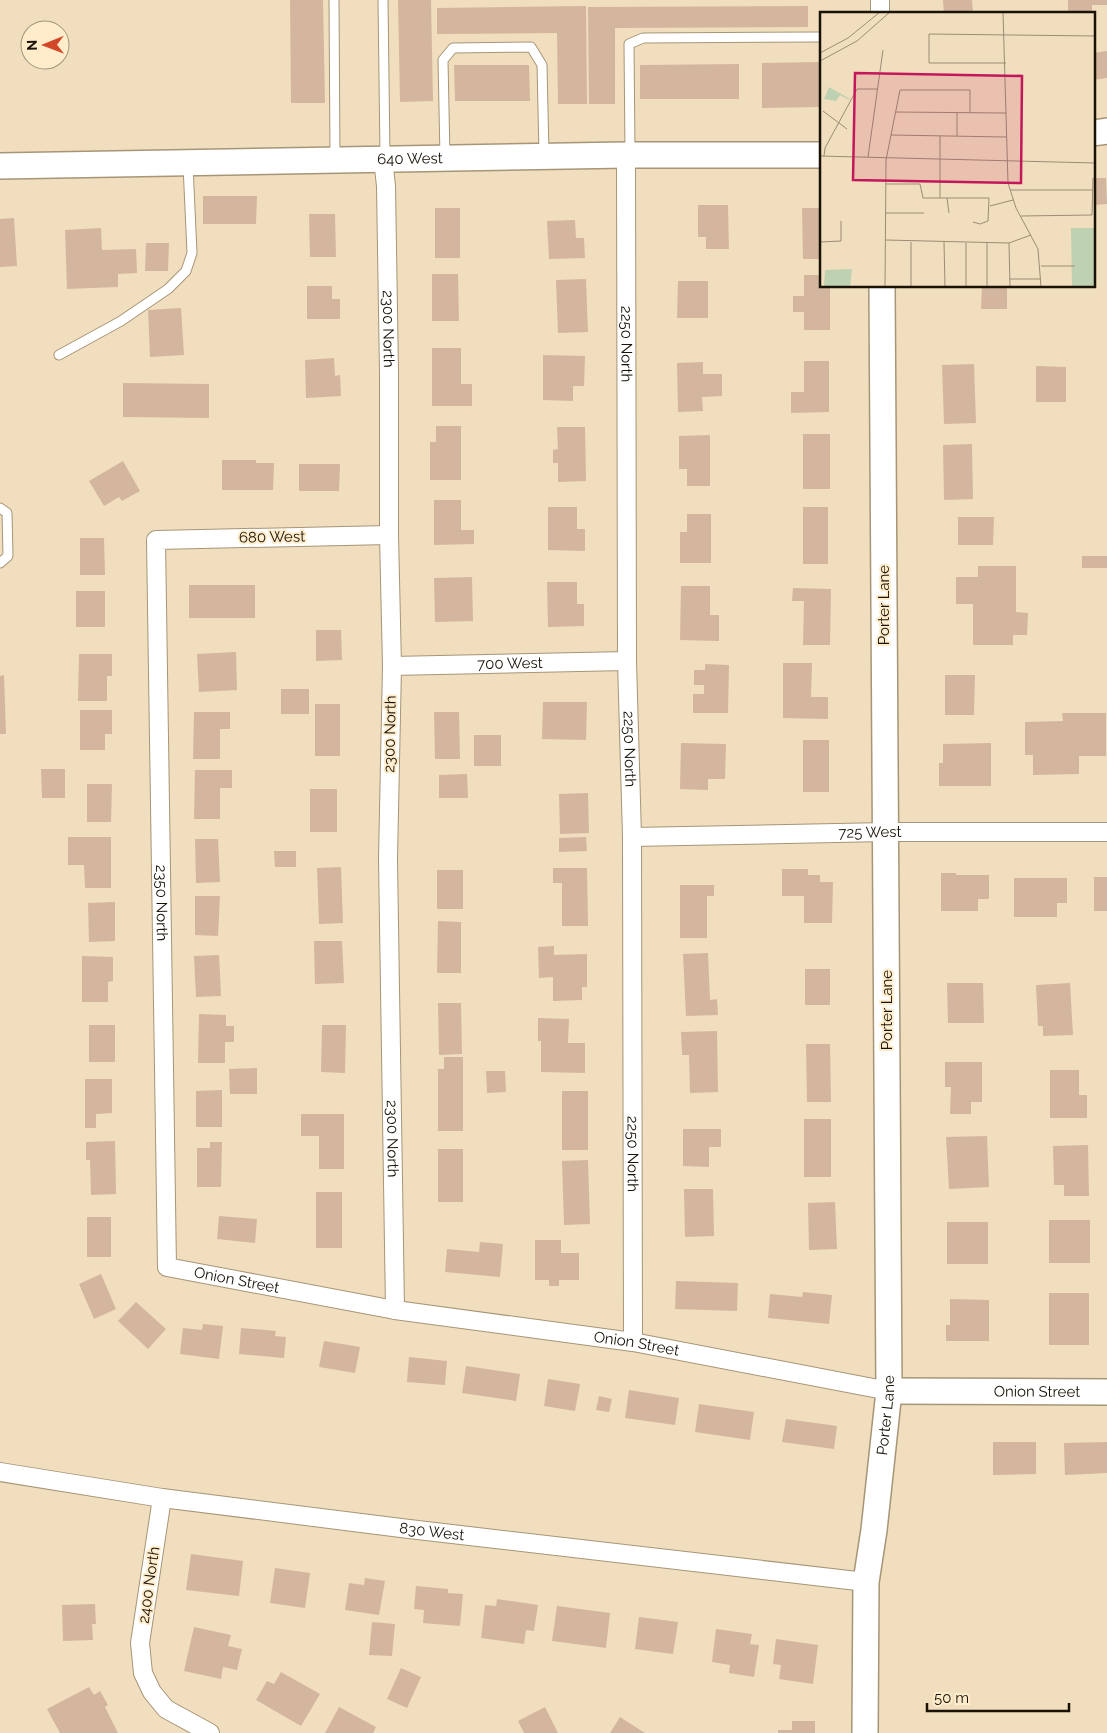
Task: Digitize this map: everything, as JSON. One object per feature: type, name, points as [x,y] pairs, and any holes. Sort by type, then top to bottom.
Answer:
[{"type":"street","points":[[1094,133],[1107,131]]},
{"type":"street","name":"2250 North","points":[[628,155],[627,661],[632,837],[633,1342]]},
{"type":"street","name":"640 West","points":[[0,166],[544,156],[820,155]]},
{"type":"street","name":"2300 North","points":[[384,159],[389,363],[389,535],[392,666],[388,859],[395,1310]]},
{"type":"street","name":"Porter Lane","points":[[866,1733],[866,1582],[874,1530],[889,1391],[882,288]]},
{"type":"street","name":"680 West","points":[[156,540],[389,535]]},
{"type":"street","name":"2350 North","points":[[156,540],[167,1268]]},
{"type":"street","name":"700 West","points":[[392,666],[627,661]]},
{"type":"street","name":"725 West","points":[[632,837],[886,832],[1107,832]]},
{"type":"street","name":"Onion Street","points":[[167,1268],[395,1310],[633,1342],[889,1391],[1107,1392]]},
{"type":"street","name":"830 West","points":[[0,1472],[162,1498],[409,1529],[866,1582]]},
{"type":"street","name":"2400 North","points":[[162,1498],[140,1644],[143,1673],[152,1692],[166,1709],[210,1733]]},
{"type":"lane","points":[[334,0],[334,160]]},
{"type":"lane","points":[[383,0],[384,159]]},
{"type":"lane","points":[[628,155],[629,44],[643,38],[820,37]]},
{"type":"lane","points":[[445,158],[443,60],[453,48],[532,47],[542,65],[544,156]]},
{"type":"lane","points":[[60,355],[121,321],[168,289],[186,271],[192,253],[188,162]]},
{"type":"lane","points":[[0,508],[7,514],[8,556],[0,563]]},
{"type":"building","points":[[290,0],[323,0],[325,103],[291,103]]},
{"type":"building","points":[[398,0],[431,0],[433,101],[400,102]]},
{"type":"building","points":[[943,0],[972,0],[973,12],[944,12]]},
{"type":"building","points":[[1068,0],[1107,0],[1107,5],[1092,5],[1092,12],[1068,12]]},
{"type":"building","points":[[586,6],[587,104],[558,104],[557,33],[437,34],[437,8]]},
{"type":"building","points":[[808,6],[808,27],[615,28],[615,104],[589,104],[588,7]]},
{"type":"building","points":[[1107,51],[1107,78],[1094,80],[1094,53]]},
{"type":"building","points":[[820,62],[820,107],[762,108],[762,63]]},
{"type":"building","points":[[739,64],[739,99],[640,99],[640,65]]},
{"type":"building","points":[[454,65],[529,65],[530,101],[455,101]]},
{"type":"building","points":[[1094,178],[1106,178],[1107,204],[1094,205]]},
{"type":"building","points":[[203,196],[257,196],[256,224],[203,224]]},
{"type":"building","points":[[698,205],[728,205],[729,249],[706,249],[706,237],[698,237]]},
{"type":"building","points":[[435,208],[460,208],[460,258],[435,258]]},
{"type":"building","points":[[802,208],[820,208],[820,259],[803,259]]},
{"type":"building","points":[[309,214],[335,214],[336,257],[310,257]]},
{"type":"building","points":[[14,218],[17,266],[0,267],[0,219]]},
{"type":"building","points":[[575,220],[576,238],[584,238],[585,258],[549,259],[547,221]]},
{"type":"building","points":[[101,228],[102,250],[136,249],[137,273],[118,274],[118,287],[67,289],[65,230]]},
{"type":"building","points":[[146,243],[169,243],[168,271],[145,271]]},
{"type":"building","points":[[432,274],[458,274],[459,321],[432,321]]},
{"type":"building","points":[[804,275],[820,275],[820,288],[830,288],[830,330],[804,330],[804,312],[793,312],[793,296],[804,296]]},
{"type":"building","points":[[586,279],[588,332],[558,333],[556,280]]},
{"type":"building","points":[[678,281],[708,281],[708,318],[677,318]]},
{"type":"building","points":[[307,286],[332,286],[332,299],[340,299],[340,319],[307,319]]},
{"type":"building","points":[[982,288],[1007,288],[1007,309],[981,309]]},
{"type":"building","points":[[181,308],[184,355],[150,357],[148,310]]},
{"type":"building","points":[[432,348],[461,348],[461,384],[472,384],[472,406],[432,406]]},
{"type":"building","points":[[543,355],[585,356],[584,386],[573,386],[573,401],[543,400]]},
{"type":"building","points":[[334,358],[335,376],[340,375],[341,396],[306,398],[305,360]]},
{"type":"building","points":[[804,361],[829,361],[829,412],[791,413],[791,392],[804,392]]},
{"type":"building","points":[[703,362],[703,374],[722,374],[722,396],[702,397],[703,411],[678,412],[677,363]]},
{"type":"building","points":[[974,364],[976,423],[944,424],[942,365]]},
{"type":"building","points":[[1036,366],[1066,367],[1066,402],[1036,402]]},
{"type":"building","points":[[123,383],[209,384],[209,418],[123,417]]},
{"type":"building","points":[[436,426],[461,426],[461,480],[430,480],[430,442],[436,442]]},
{"type":"building","points":[[557,427],[585,427],[586,481],[558,482],[558,463],[553,463],[553,450],[558,449]]},
{"type":"building","points":[[803,434],[830,434],[830,489],[803,489]]},
{"type":"building","points":[[710,435],[710,486],[687,486],[687,469],[679,469],[679,436]]},
{"type":"building","points":[[972,444],[973,499],[944,500],[943,445]]},
{"type":"building","points":[[222,460],[256,460],[256,463],[274,463],[273,490],[222,490]]},
{"type":"building","points":[[123,461],[140,491],[122,501],[119,497],[104,506],[89,481]]},
{"type":"building","points":[[299,464],[340,464],[339,491],[299,491]]},
{"type":"building","points":[[434,500],[461,500],[461,530],[474,530],[474,544],[434,545]]},
{"type":"building","points":[[548,507],[577,507],[577,529],[585,529],[585,551],[548,550]]},
{"type":"building","points":[[803,507],[828,507],[828,564],[803,564]]},
{"type":"building","points":[[687,514],[711,514],[711,563],[680,563],[680,532],[687,532]]},
{"type":"building","points":[[958,517],[994,517],[993,545],[958,545]]},
{"type":"building","points":[[80,538],[104,538],[105,575],[80,575]]},
{"type":"building","points":[[1082,556],[1107,556],[1107,568],[1082,568]]},
{"type":"building","points":[[978,566],[1016,566],[1016,612],[1028,613],[1027,635],[1013,635],[1013,645],[973,645],[973,604],[956,604],[956,577],[978,577]]},
{"type":"building","points":[[472,577],[473,621],[435,622],[434,578]]},
{"type":"building","points":[[547,582],[577,582],[577,604],[584,604],[584,626],[548,627]]},
{"type":"building","points":[[189,585],[255,585],[255,618],[189,618]]},
{"type":"building","points":[[681,586],[710,586],[710,615],[719,615],[719,641],[680,640]]},
{"type":"building","points":[[793,588],[831,589],[830,645],[803,645],[804,601],[792,601]]},
{"type":"building","points":[[76,591],[105,591],[105,627],[76,627]]},
{"type":"building","points":[[316,630],[341,630],[342,660],[316,661]]},
{"type":"building","points":[[236,652],[237,690],[199,692],[197,654]]},
{"type":"building","points":[[79,654],[112,654],[112,676],[107,676],[107,701],[78,701]]},
{"type":"building","points":[[783,663],[812,663],[811,697],[828,697],[828,719],[783,718]]},
{"type":"building","points":[[705,664],[729,665],[728,713],[693,713],[693,694],[704,694],[704,685],[694,685],[694,670],[705,670]]},
{"type":"building","points":[[4,675],[6,734],[0,734],[0,676]]},
{"type":"building","points":[[945,675],[975,675],[974,715],[945,715]]},
{"type":"building","points":[[281,689],[309,689],[309,714],[281,714]]},
{"type":"building","points":[[543,702],[587,702],[586,740],[542,739]]},
{"type":"building","points":[[315,704],[340,704],[340,756],[315,756]]},
{"type":"building","points":[[80,710],[112,710],[112,734],[105,734],[105,750],[80,750]]},
{"type":"building","points":[[194,712],[230,712],[230,729],[220,729],[220,759],[193,759]]},
{"type":"building","points":[[434,712],[459,712],[460,759],[435,759]]},
{"type":"building","points":[[1062,713],[1106,713],[1106,756],[1079,756],[1079,774],[1033,775],[1033,755],[1025,755],[1025,722],[1063,721]]},
{"type":"building","points":[[474,735],[501,735],[501,766],[474,766]]},
{"type":"building","points":[[803,740],[829,740],[829,792],[803,792]]},
{"type":"building","points":[[681,743],[726,744],[725,779],[708,779],[708,790],[680,789]]},
{"type":"building","points":[[991,743],[991,786],[939,786],[939,763],[943,763],[943,744]]},
{"type":"building","points":[[41,769],[65,769],[65,798],[42,798]]},
{"type":"building","points":[[195,770],[232,770],[232,788],[220,788],[220,819],[194,819]]},
{"type":"building","points":[[467,774],[468,798],[439,798],[439,775]]},
{"type":"building","points":[[87,784],[112,784],[111,822],[87,822]]},
{"type":"building","points":[[310,789],[337,789],[337,832],[310,832]]},
{"type":"building","points":[[588,793],[589,833],[560,834],[559,794]]},
{"type":"building","points":[[68,837],[111,837],[111,888],[85,888],[84,865],[68,865]]},
{"type":"building","points":[[586,837],[587,851],[559,852],[559,838]]},
{"type":"building","points":[[195,839],[218,839],[220,882],[196,883]]},
{"type":"building","points":[[274,851],[296,851],[296,867],[275,867]]},
{"type":"building","points":[[341,867],[343,923],[319,924],[317,868]]},
{"type":"building","points":[[553,868],[587,868],[588,926],[562,926],[562,883],[553,883]]},
{"type":"building","points":[[782,869],[808,869],[808,875],[820,875],[820,882],[833,882],[832,923],[804,923],[804,896],[782,896]]},
{"type":"building","points":[[437,870],[463,870],[463,909],[437,909]]},
{"type":"building","points":[[941,873],[989,875],[989,899],[978,899],[978,911],[941,911]]},
{"type":"building","points":[[1094,877],[1107,877],[1107,911],[1094,911]]},
{"type":"building","points":[[1014,878],[1067,878],[1067,903],[1057,903],[1057,917],[1014,917]]},
{"type":"building","points":[[680,885],[714,885],[714,896],[707,896],[707,938],[680,938]]},
{"type":"building","points":[[195,896],[220,896],[218,936],[195,935]]},
{"type":"building","points":[[115,902],[115,941],[89,942],[88,903]]},
{"type":"building","points":[[438,921],[461,922],[461,973],[437,973]]},
{"type":"building","points":[[314,941],[342,941],[344,983],[315,984]]},
{"type":"building","points":[[554,946],[554,955],[587,954],[587,987],[582,987],[582,1000],[553,1001],[553,977],[539,978],[538,947]]},
{"type":"building","points":[[708,953],[710,1000],[717,999],[718,1015],[686,1016],[683,954]]},
{"type":"building","points":[[219,955],[221,996],[196,997],[194,956]]},
{"type":"building","points":[[82,956],[113,957],[113,981],[108,982],[108,1002],[82,1002]]},
{"type":"building","points":[[805,969],[830,969],[830,1005],[805,1005]]},
{"type":"building","points":[[947,983],[983,983],[984,1023],[948,1023]]},
{"type":"building","points":[[1070,983],[1073,1035],[1043,1036],[1043,1026],[1038,1026],[1036,985]]},
{"type":"building","points":[[438,1003],[461,1003],[462,1054],[439,1055]]},
{"type":"building","points":[[199,1014],[226,1015],[226,1026],[234,1026],[234,1042],[225,1042],[225,1063],[198,1063]]},
{"type":"building","points":[[538,1018],[569,1019],[568,1043],[585,1043],[585,1073],[541,1072],[541,1041],[538,1041]]},
{"type":"building","points":[[89,1025],[115,1025],[115,1062],[89,1062]]},
{"type":"building","points":[[322,1025],[346,1025],[345,1073],[321,1072]]},
{"type":"building","points":[[717,1031],[718,1092],[690,1093],[689,1055],[682,1055],[681,1032]]},
{"type":"building","points":[[806,1044],[830,1044],[831,1102],[807,1102]]},
{"type":"building","points":[[444,1057],[463,1057],[463,1131],[438,1131],[438,1069],[444,1069]]},
{"type":"building","points":[[945,1062],[982,1062],[982,1102],[971,1102],[971,1114],[950,1114],[951,1087],[945,1087]]},
{"type":"building","points":[[257,1068],[257,1094],[230,1094],[229,1069]]},
{"type":"building","points":[[1050,1070],[1079,1070],[1079,1095],[1087,1095],[1087,1118],[1050,1118]]},
{"type":"building","points":[[486,1071],[505,1071],[506,1092],[487,1093]]},
{"type":"building","points":[[85,1079],[112,1079],[112,1113],[96,1114],[96,1128],[85,1128]]},
{"type":"building","points":[[222,1090],[222,1127],[196,1127],[196,1091]]},
{"type":"building","points":[[562,1091],[588,1091],[588,1150],[562,1150]]},
{"type":"building","points":[[301,1114],[344,1114],[344,1169],[319,1169],[319,1136],[301,1136]]},
{"type":"building","points":[[804,1119],[831,1119],[831,1177],[804,1177]]},
{"type":"building","points":[[683,1129],[721,1129],[721,1147],[709,1147],[709,1167],[683,1166]]},
{"type":"building","points":[[987,1136],[989,1187],[949,1189],[946,1137]]},
{"type":"building","points":[[115,1141],[116,1194],[91,1195],[90,1160],[86,1160],[86,1142]]},
{"type":"building","points":[[210,1142],[222,1142],[221,1187],[197,1187],[197,1148],[210,1148]]},
{"type":"building","points":[[1088,1145],[1089,1196],[1064,1196],[1064,1185],[1054,1185],[1053,1146]]},
{"type":"building","points":[[438,1149],[463,1149],[463,1202],[438,1202]]},
{"type":"building","points":[[588,1160],[590,1224],[564,1225],[562,1161]]},
{"type":"building","points":[[684,1189],[713,1189],[714,1236],[685,1237]]},
{"type":"building","points":[[316,1192],[342,1192],[342,1248],[316,1248]]},
{"type":"building","points":[[835,1202],[837,1249],[809,1250],[808,1203]]},
{"type":"building","points":[[219,1216],[257,1219],[255,1243],[217,1239]]},
{"type":"building","points":[[87,1217],[111,1217],[111,1257],[87,1257]]},
{"type":"building","points":[[1049,1220],[1090,1220],[1090,1263],[1049,1263]]},
{"type":"building","points":[[947,1222],[988,1222],[988,1264],[947,1264]]},
{"type":"building","points":[[535,1240],[561,1240],[561,1253],[579,1253],[579,1280],[559,1280],[559,1286],[549,1286],[549,1280],[535,1280]]},
{"type":"building","points":[[480,1242],[503,1244],[500,1277],[445,1272],[447,1249],[479,1252]]},
{"type":"building","points":[[101,1274],[116,1309],[94,1319],[79,1284]]},
{"type":"building","points":[[676,1281],[738,1283],[737,1311],[675,1309]]},
{"type":"building","points":[[803,1292],[832,1295],[829,1324],[768,1318],[770,1294],[802,1297]]},
{"type":"building","points":[[1049,1293],[1089,1293],[1089,1345],[1049,1345]]},
{"type":"building","points":[[950,1299],[989,1300],[989,1341],[946,1341],[946,1325],[950,1325]]},
{"type":"building","points":[[136,1302],[166,1329],[148,1349],[118,1321]]},
{"type":"building","points":[[203,1324],[223,1326],[219,1359],[180,1354],[183,1328],[202,1330]]},
{"type":"building","points":[[241,1328],[276,1331],[275,1336],[286,1337],[284,1358],[239,1354]]},
{"type":"building","points":[[324,1341],[360,1347],[355,1373],[319,1367]]},
{"type":"building","points":[[409,1357],[447,1361],[445,1385],[407,1382]]},
{"type":"building","points":[[466,1366],[520,1374],[516,1401],[462,1393]]},
{"type":"building","points":[[548,1379],[580,1384],[575,1411],[544,1406]]},
{"type":"building","points":[[629,1390],[679,1398],[675,1425],[625,1418]]},
{"type":"building","points":[[599,1396],[612,1399],[609,1412],[596,1410]]},
{"type":"building","points":[[699,1404],[754,1412],[750,1440],[695,1432]]},
{"type":"building","points":[[786,1419],[837,1426],[834,1449],[782,1442]]},
{"type":"building","points":[[993,1442],[1036,1442],[1036,1474],[993,1475]]},
{"type":"building","points":[[1107,1442],[1107,1473],[1065,1475],[1064,1443]]},
{"type":"building","points":[[191,1554],[243,1561],[239,1596],[186,1590]]},
{"type":"building","points":[[275,1568],[310,1573],[305,1608],[270,1603]]},
{"type":"building","points":[[365,1578],[385,1581],[379,1615],[345,1610],[349,1583],[364,1585]]},
{"type":"building","points":[[416,1586],[448,1589],[448,1593],[463,1594],[460,1626],[423,1623],[424,1610],[414,1609]]},
{"type":"building","points":[[497,1599],[538,1605],[534,1631],[526,1630],[524,1644],[481,1638],[485,1605],[496,1606]]},
{"type":"building","points":[[95,1604],[96,1624],[92,1624],[93,1640],[63,1641],[62,1605]]},
{"type":"building","points":[[557,1606],[610,1613],[606,1648],[552,1641]]},
{"type":"building","points":[[639,1617],[678,1622],[673,1654],[635,1649]]},
{"type":"building","points":[[372,1622],[395,1624],[392,1656],[369,1655]]},
{"type":"building","points":[[194,1627],[231,1635],[228,1646],[242,1649],[237,1670],[223,1667],[221,1679],[184,1671]]},
{"type":"building","points":[[716,1629],[752,1634],[750,1644],[759,1645],[754,1677],[729,1673],[730,1665],[712,1662]]},
{"type":"building","points":[[776,1639],[818,1645],[813,1684],[779,1679],[781,1665],[773,1664]]},
{"type":"building","points":[[401,1668],[421,1677],[407,1708],[387,1699]]},
{"type":"building","points":[[281,1672],[320,1694],[301,1726],[256,1700],[267,1681],[274,1684]]},
{"type":"building","points":[[89,1687],[94,1695],[100,1691],[108,1705],[105,1707],[118,1733],[60,1733],[47,1709]]},
{"type":"building","points":[[339,1707],[376,1727],[373,1733],[325,1733]]},
{"type":"building","points":[[545,1707],[558,1733],[524,1733],[518,1721]]},
{"type":"building","points":[[620,1717],[645,1733],[610,1733]]},
{"type":"building","points":[[792,1721],[815,1721],[815,1733],[778,1733],[778,1730],[792,1730]]}]
